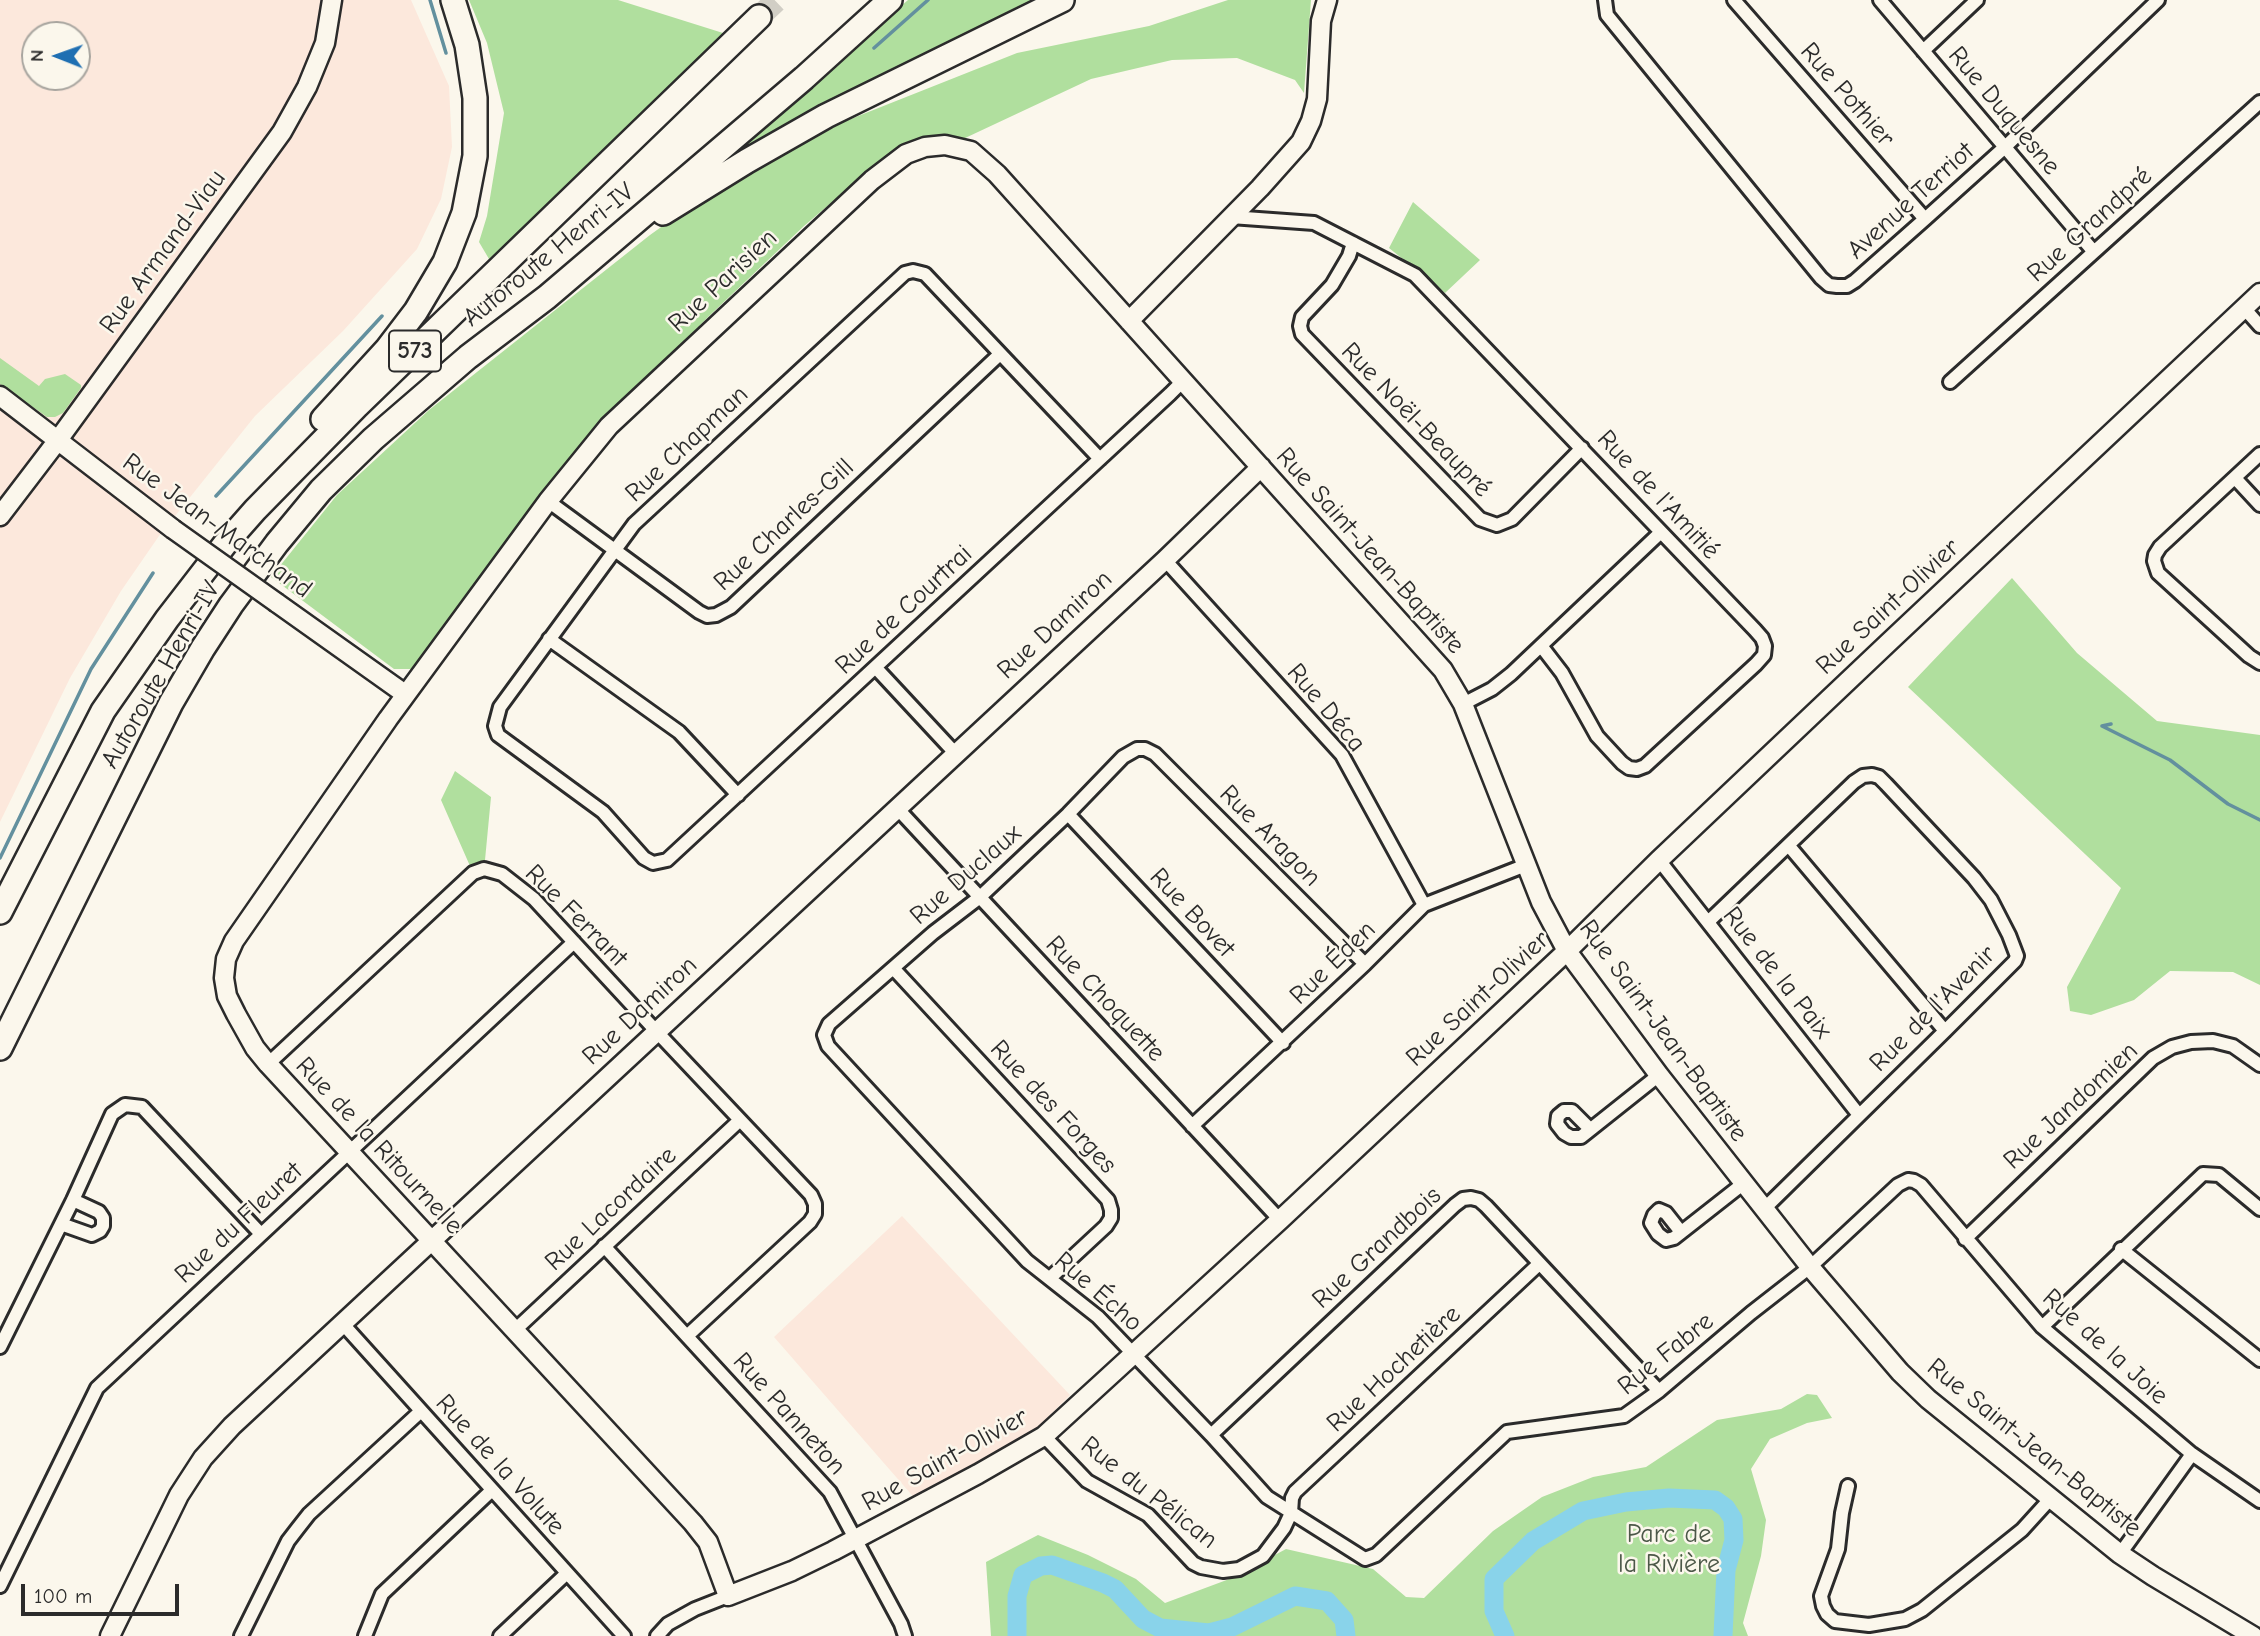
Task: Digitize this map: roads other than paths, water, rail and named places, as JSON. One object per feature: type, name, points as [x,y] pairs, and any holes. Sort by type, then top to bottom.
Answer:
[{"type":"highway","points":[[103,711],[158,611],[179,583],[260,487],[387,349],[416,312],[444,262],[464,213],[476,136],[473,73],[453,0]]},
{"type":"highway","name":"Autoroute Henri-IV","points":[[0,1048],[171,703],[232,605],[277,543],[321,490],[373,439],[468,357],[547,297],[804,78],[890,0]]},
{"type":"highway","points":[[547,297],[664,213],[779,141],[1062,0]]},
{"type":"highway","name":"Autoroute Henri-IV","points":[[0,912],[103,711],[198,579],[255,510],[357,406],[759,17]]},
{"type":"street","name":"Rue Armand-Viau","points":[[0,516],[282,132],[307,87],[325,43],[332,0]]},
{"type":"street","points":[[1129,321],[1301,142],[1307,132],[1317,99],[1321,21],[1327,0]]},
{"type":"street","name":"Avenue Terriot","points":[[1605,0],[1607,15],[1821,278],[1829,285],[1847,286],[2005,147],[2156,1]]},
{"type":"street","name":"Rue Pothier","points":[[1734,0],[1925,219]]},
{"type":"street","name":"Rue Duquesne","points":[[1880,0],[2094,252]]},
{"type":"street","points":[[1923,51],[1978,0]]},
{"type":"street","name":"Rue Grandpré","points":[[1950,382],[2260,102]]},
{"type":"street","name":"Rue Parisien","points":[[405,694],[548,501],[609,426],[872,180],[906,154],[925,147],[945,145],[971,151],[997,174],[1129,321]]},
{"type":"street","name":"Rue de l'Amitié","points":[[1231,217],[1314,223],[1415,275],[1762,638],[1765,646],[1764,654],[1756,664],[1645,766],[1637,769],[1622,763],[1597,736],[1562,673],[1542,647]]},
{"type":"street","name":"Rue Noël-Beaupré","points":[[1353,243],[1349,256],[1332,285],[1302,317],[1302,334],[1480,519],[1497,525],[1511,519],[1582,448]]},
{"type":"street","name":"Rue Chapman","points":[[653,863],[592,803],[498,735],[495,726],[500,707],[634,524],[905,273],[913,271],[925,274],[1100,459]]},
{"type":"street","name":"Rue Saint-Olivier","points":[[657,1636],[668,1625],[695,1609],[792,1571],[978,1474],[1044,1436],[1567,951],[1659,860],[2260,293]]},
{"type":"street","points":[[2244,308],[2260,326]]},
{"type":"street","name":"Rue Saint-Jean-Baptiste","points":[[1129,321],[1443,670],[1463,704],[1541,902],[1567,951],[1659,1075],[1810,1267],[1900,1372],[1928,1399],[2120,1554],[2253,1636]]},
{"type":"street","name":"Rue Charles-Gill","points":[[548,501],[699,612],[707,616],[723,613],[1000,354]]},
{"type":"street","name":"Rue de Courtrai","points":[[653,863],[667,860],[1183,381]]},
{"type":"street","name":"Rue Jean-Marchand","points":[[0,396],[173,529],[405,694]]},
{"type":"street","points":[[2260,454],[2161,547],[2154,561],[2158,573],[2260,663]]},
{"type":"street","name":"Rue Damiron","points":[[110,1636],[179,1495],[203,1458],[232,1426],[1165,560],[1261,467]]},
{"type":"street","points":[[2235,478],[2260,505]]},
{"type":"street","points":[[1463,704],[1492,689],[1542,647],[1661,532]]},
{"type":"street","name":"Rue Déca","points":[[1165,560],[1342,755],[1424,905]]},
{"type":"street","points":[[549,639],[678,732],[738,795]]},
{"type":"street","points":[[876,668],[955,753]]},
{"type":"street","name":"Rue de la Ritournelle","points":[[405,694],[234,942],[226,959],[224,978],[227,996],[255,1048],[268,1064],[693,1523],[708,1542],[729,1596]]},
{"type":"street","name":"Rue Duclaux","points":[[824,1034],[829,1024],[933,933],[980,897],[1068,814],[1123,757],[1138,749]]},
{"type":"street","name":"Rue Aragon","points":[[1138,749],[1155,754],[1365,964]]},
{"type":"street","name":"Rue de l'Avenir","points":[[1708,922],[1854,782],[1863,776],[1872,775],[1879,777],[1886,784],[1974,878],[1991,900],[2017,956],[2015,961],[1764,1209]]},
{"type":"street","name":"Rue Choquette","points":[[897,808],[1280,1220]]},
{"type":"street","name":"Rue Bovet","points":[[1068,814],[1283,1043]]},
{"type":"street","points":[[1789,846],[1945,1031]]},
{"type":"street","name":"Rue de la Paix","points":[[1659,860],[1860,1115]]},
{"type":"street","name":"Rue Éden","points":[[1192,1126],[1283,1043],[1424,905],[1526,865]]},
{"type":"street","name":"Rue Ferrant","points":[[268,1064],[473,873],[479,870],[494,871],[513,882],[534,899],[811,1195],[815,1204],[815,1214],[810,1222],[687,1336]]},
{"type":"street","name":"Rue du Fleuret","points":[[0,1586],[97,1388],[574,942]]},
{"type":"street","name":"Rue des Forges","points":[[894,969],[1108,1200],[1111,1218],[1106,1226],[1050,1278]]},
{"type":"street","name":"Rue Écho","points":[[824,1034],[828,1046],[1027,1261],[1098,1317],[1267,1497],[1365,1559]]},
{"type":"street","name":"Rue Jandomien","points":[[1965,1239],[2153,1058],[2172,1047],[2191,1041],[2213,1041],[2233,1046],[2260,1065]]},
{"type":"street","points":[[1590,1129],[1659,1075]]},
{"type":"street","points":[[0,1347],[73,1200],[112,1114],[118,1108],[132,1104],[142,1107],[260,1234]]},
{"type":"street","name":"Rue Lacordaire","points":[[514,1331],[740,1120]]},
{"type":"street","points":[[2042,1327],[2203,1174],[2219,1175],[2260,1209]]},
{"type":"street","name":"Rue de la Joie","points":[[1908,1180],[1921,1185],[2042,1327],[2192,1454],[2260,1501]]},
{"type":"street","name":"Rue Fabre","points":[[1365,1559],[1376,1555],[1507,1432],[1624,1416],[1659,1391],[1810,1267],[1898,1185],[1908,1180]]},
{"type":"street","points":[[1681,1231],[1744,1183]]},
{"type":"street","name":"Rue Grandbois","points":[[1211,1435],[1463,1199],[1479,1200],[1486,1206],[1659,1391]]},
{"type":"street","points":[[61,1224],[92,1235],[103,1226],[103,1218],[99,1212],[73,1200]]},
{"type":"street","name":"Rue Panneton","points":[[604,1246],[830,1492],[905,1636]]},
{"type":"street","points":[[2121,1250],[2260,1360]]},
{"type":"street","name":"Rue Hochetière","points":[[1291,1513],[1295,1492],[1539,1264]]},
{"type":"street","name":"Rue de la Volute","points":[[343,1324],[624,1636]]},
{"type":"street","points":[[241,1636],[288,1541],[309,1514],[421,1411]]},
{"type":"street","name":"Rue du Pélican","points":[[1044,1436],[1087,1481],[1148,1515],[1184,1555],[1201,1567],[1223,1572],[1239,1569],[1263,1556],[1284,1528],[1291,1513]]},
{"type":"street","points":[[2120,1554],[2192,1454]]},
{"type":"street","points":[[1848,1486],[1838,1549],[1821,1596],[1827,1614],[1835,1621],[1869,1625],[1905,1619],[1922,1610],[2022,1530],[2052,1497]]},
{"type":"street","points":[[365,1636],[382,1594],[491,1491]]},
{"type":"street","points":[[500,1636],[566,1574]]},
{"type":"waterway","points":[[430,0],[446,53]]},
{"type":"waterway","points":[[874,48],[928,0]]},
{"type":"waterway","points":[[216,496],[382,316]]},
{"type":"waterway","points":[[0,858],[91,669],[153,573]]},
{"type":"waterway","points":[[2111,724],[2102,726],[2170,760],[2228,804],[2260,820]]},
{"type":"waterway","points":[[1505,1636],[1494,1611],[1494,1579],[1533,1541],[1583,1511],[1626,1502],[1669,1498],[1715,1500],[1726,1508],[1733,1519],[1734,1540],[1726,1570],[1723,1636]]},
{"type":"waterway","points":[[1017,1636],[1017,1596],[1023,1575],[1041,1566],[1052,1565],[1115,1589],[1143,1619],[1160,1628],[1209,1633],[1232,1627],[1295,1596],[1327,1601],[1344,1620],[1346,1636]]},
{"type":"tunnel","points":[[759,17],[777,0]]},
{"type":"park label","name":"Parc de la Rivière","points":[[1669,1550]]}]
